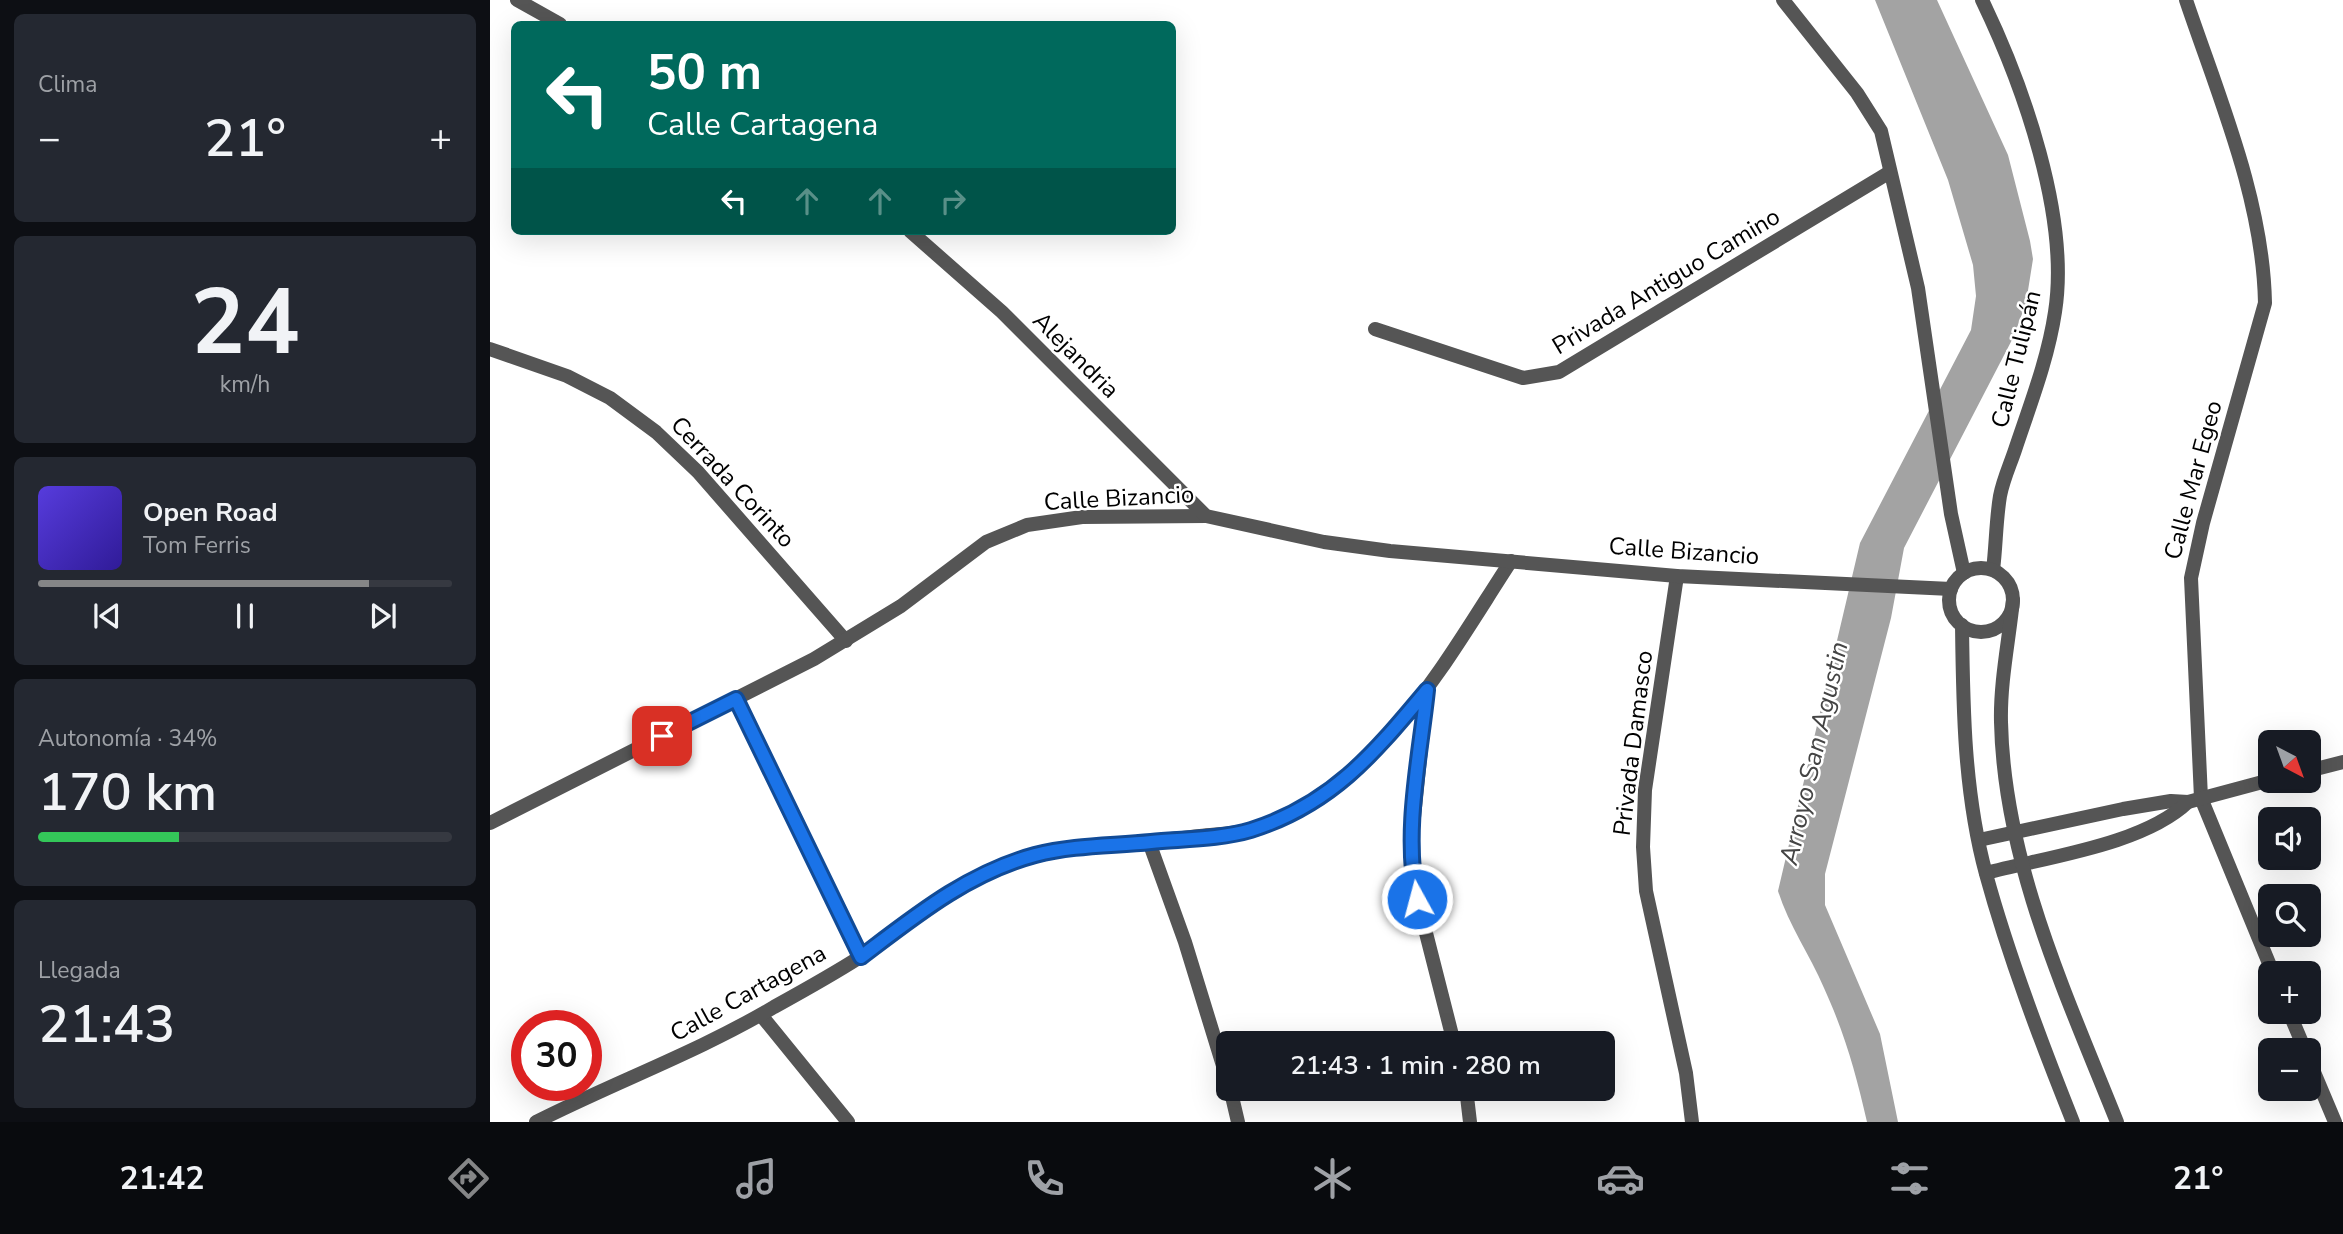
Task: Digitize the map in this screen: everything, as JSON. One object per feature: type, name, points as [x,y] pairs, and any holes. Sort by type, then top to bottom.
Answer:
[{"type":"street","points":[[517,0],[556,21]]},
{"type":"street","points":[[1783,0],[1881,131],[1918,288],[1946,479],[1964,573]]},
{"type":"street","name":"Calle Tulipán","points":[[1982,0],[2005,48],[2038,150],[2053,210],[2059,272],[2055,314],[2038,381],[2000,495],[1993,570]]},
{"type":"street","name":"Calle Mar Egeo","points":[[2186,0],[2249,192],[2264,268],[2265,303],[2190,578],[2194,800],[2268,961]]},
{"type":"street","name":"Privada Antiguo Camino","points":[[1375,329],[1522,377],[1559,372],[1890,172]]},
{"type":"street","name":"Alejandria","points":[[915,235],[1002,312],[1206,516]]},
{"type":"street","name":"Cerrada Corinto","points":[[490,349],[567,376],[610,398],[656,432],[698,472],[846,641]]},
{"type":"street","name":"Calle Bizancio","points":[[490,823],[846,641],[901,606],[986,542],[1027,526],[1082,517],[1206,516],[1324,542],[1511,561],[1677,576],[1951,589]]},
{"type":"street","name":"Calle Cartagena","points":[[536,1122],[595,1092],[678,1058],[761,1015],[861,957],[943,895],[993,871],[1033,856],[1083,845],[1149,842],[1249,831],[1288,816],[1324,794],[1368,760],[1427,690],[1511,561]]},
{"type":"street","points":[[2013,600],[2006,620],[1992,630],[1976,631],[1962,625],[1951,610],[1951,589],[1964,573],[1978,568],[1993,570],[2006,579],[2013,600],[2000,720],[2012,832],[2073,1010],[2118,1122]]},
{"type":"street","name":"Privada Damasco","points":[[1677,576],[1645,790],[1643,847],[1646,891],[1686,1073],[1692,1122]]},
{"type":"street","points":[[1962,625],[1963,733],[1986,873],[2048,1061],[2073,1122]]},
{"type":"street","points":[[1427,690],[1412,837],[1412,878],[1451,1031]]},
{"type":"street","points":[[736,699],[861,957]]},
{"type":"street","points":[[2321,768],[2343,762]]},
{"type":"street","points":[[1979,840],[2123,809],[2194,800],[2258,783]]},
{"type":"street","points":[[1986,873],[2157,826],[2194,800]]},
{"type":"street","points":[[1149,842],[1216,1046]]},
{"type":"street","points":[[761,1015],[848,1122]]},
{"type":"street","points":[[2321,1090],[2334,1122]]},
{"type":"street","points":[[1233,1101],[1238,1122]]},
{"type":"street","points":[[1468,1101],[1470,1122]]},
{"type":"water","name":"Arroyo San Agustin","points":[[1875,0],[1937,0],[2008,155],[2033,259],[2026,303],[2014,336],[1904,548],[1891,618],[1825,874],[1825,905],[1880,1034],[1898,1122],[1867,1122],[1838,1022],[1778,891],[1860,543],[1971,330],[1976,296],[1973,265],[1948,180]]},
{"type":"route","points":[[662,736],[736,699],[861,957],[943,895],[993,871],[1033,856],[1083,845],[1149,842],[1249,831],[1288,816],[1324,794],[1368,760],[1427,690],[1412,837],[1412,878],[1417,899]]}]
